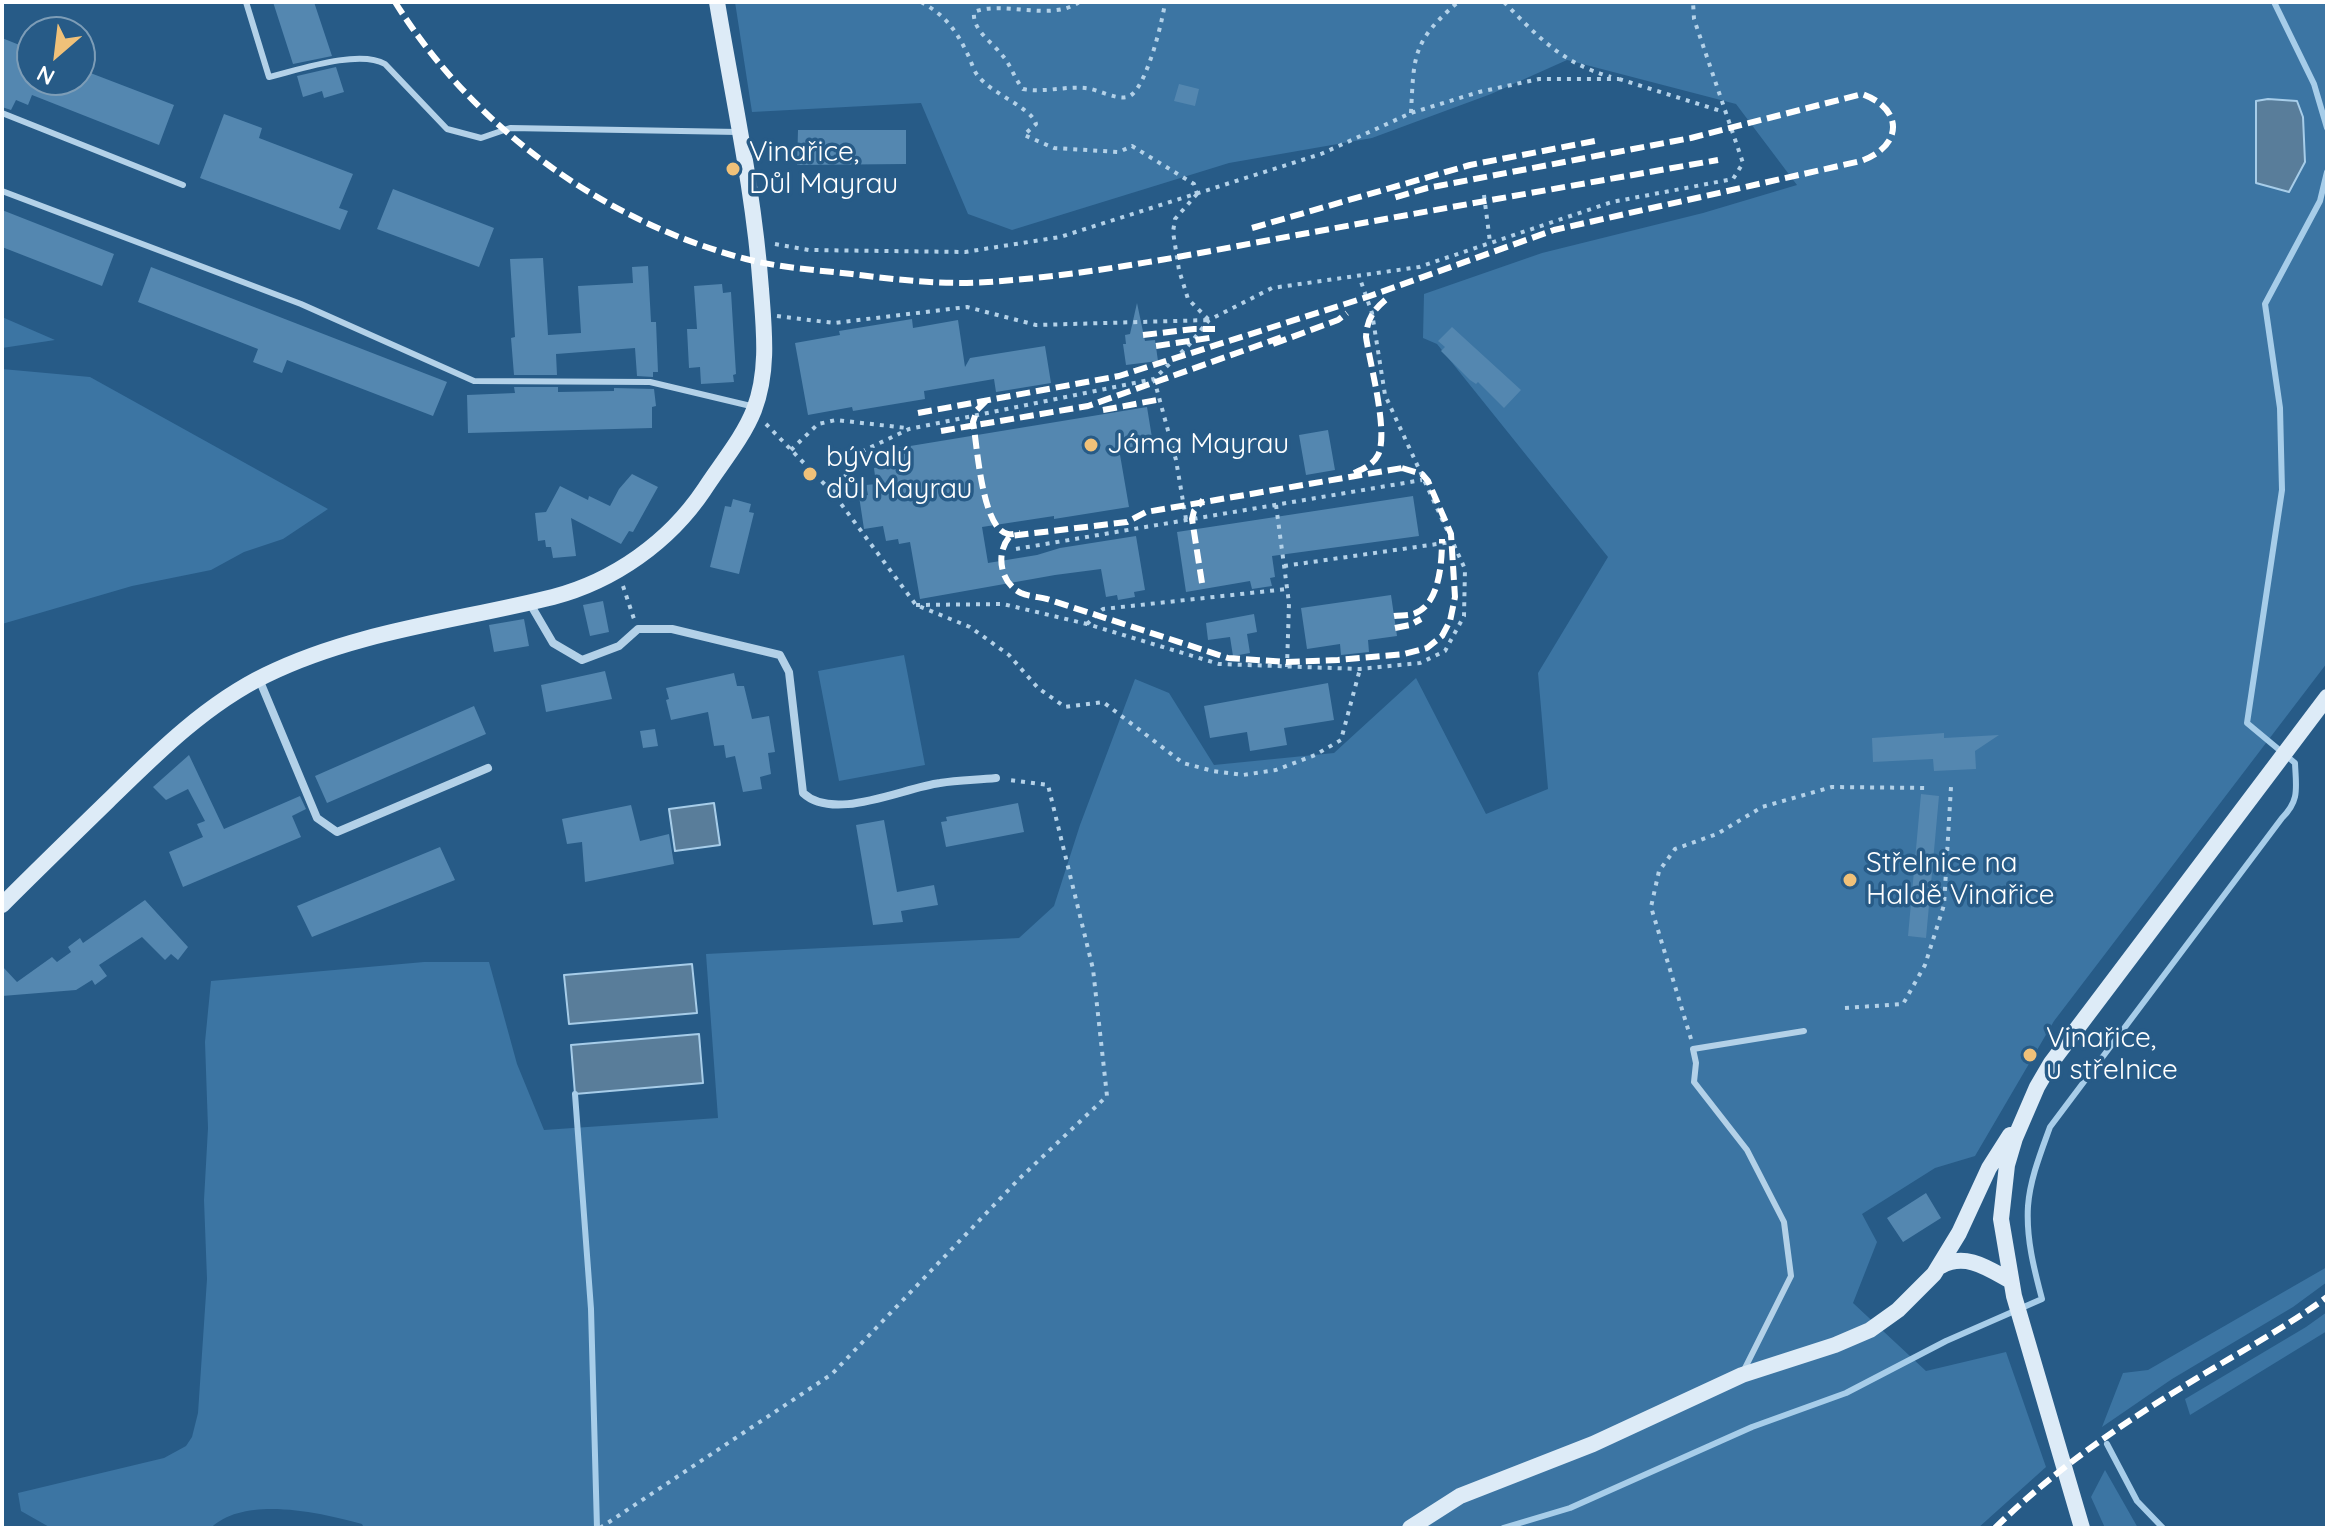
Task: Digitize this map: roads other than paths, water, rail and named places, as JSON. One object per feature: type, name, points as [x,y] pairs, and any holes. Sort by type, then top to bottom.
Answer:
[{"type":"street","points":[[2,905],[152,758],[216,705],[259,678],[306,656],[343,645],[554,596],[600,579],[640,557],[687,515],[754,409],[763,366],[765,337],[742,132],[717,2]]},
{"type":"street","points":[[529,601],[553,643],[582,660],[619,646],[638,629],[672,629],[780,655],[789,672],[803,793],[812,801],[841,806],[939,783],[996,778]]},
{"type":"street","points":[[259,678],[317,818],[337,832],[488,768]]},
{"type":"street","points":[[1410,1528],[1460,1496],[1593,1444],[1742,1375],[1835,1345],[1870,1330],[1916,1294],[1941,1266],[1989,1168],[2025,1112],[2051,1063],[2327,697]]},
{"type":"street","points":[[2025,1112],[2007,1165],[2002,1233],[2012,1288],[2082,1528]]},
{"type":"street","points":[[1941,1266],[1955,1260],[1982,1265],[2012,1288]]},
{"type":"lane","points":[[246,2],[269,77],[327,62],[375,58],[385,64],[447,129],[481,138],[510,128],[742,132]]},
{"type":"lane","points":[[2,113],[183,185]]},
{"type":"lane","points":[[2,191],[301,304],[474,381],[650,382],[754,409]]},
{"type":"lane","points":[[1742,1375],[1791,1276],[1784,1222],[1747,1150],[1694,1082],[1696,1063],[1693,1049],[1804,1031]]},
{"type":"waterway","points":[[2274,2],[2314,84],[2327,128]]},
{"type":"waterway","points":[[1503,1528],[1570,1508],[1752,1427],[1846,1393],[1946,1341],[2042,1299],[2029,1242],[2028,1206],[2033,1176],[2050,1127],[2294,799],[2295,763],[2247,723],[2282,490],[2280,408],[2265,304],[2320,201],[2327,172]]},
{"type":"waterway","points":[[575,1094],[591,1309],[597,1528]]},
{"type":"waterway","points":[[2107,1444],[2137,1501],[2163,1528]]},
{"type":"railway","points":[[395,2],[427,48],[463,90],[503,129],[546,164],[642,221],[693,242],[772,265],[954,283],[1028,279],[1189,255],[1718,160]]},
{"type":"railway","points":[[918,413],[1119,376],[1367,297],[1554,230],[1861,161],[1885,146],[1893,128],[1885,109],[1862,94],[1691,138],[1427,188],[1393,198]]},
{"type":"railway","points":[[1252,228],[1470,165],[1600,140]]},
{"type":"railway","points":[[1354,473],[1373,461],[1381,445],[1378,398],[1366,337],[1372,314],[1389,297]]},
{"type":"railway","points":[[1273,344],[1338,320],[1347,313]]},
{"type":"railway","points":[[1143,335],[1215,329]]},
{"type":"railway","points":[[1156,346],[1215,337]]},
{"type":"railway","points":[[941,431],[1088,406],[1282,337]]},
{"type":"railway","points":[[1103,410],[1162,399]]},
{"type":"railway","points":[[987,400],[977,410],[973,422],[987,503],[999,529],[1008,534],[1020,533]]},
{"type":"railway","points":[[1402,468],[1422,474],[1428,481],[1451,534],[1455,597],[1450,621],[1442,636],[1427,648],[1404,654],[1338,660],[1287,662],[1228,658],[1021,593],[1004,575],[1002,551],[1010,536],[1127,522],[1146,512],[1402,468]]},
{"type":"railway","points":[[1202,583],[1192,519],[1203,500]]},
{"type":"railway","points":[[1394,616],[1413,614],[1429,602],[1438,582],[1442,539]]},
{"type":"railway","points":[[1395,628],[1421,619]]},
{"type":"railway","points":[[1995,1528],[2038,1489],[2108,1436],[2327,1297]]},
{"type":"place","name":"Vinařice, Důl Mayrau","points":[[733,169]]},
{"type":"place","name":"Jáma Mayrau","points":[[1091,445]]},
{"type":"place","name":"bývalý důl Mayrau","points":[[810,474]]},
{"type":"place","name":"Střelnice na Haldě Vinařice","points":[[1850,880]]},
{"type":"place","name":"Vinařice, u střelnice","points":[[2030,1055]]}]
